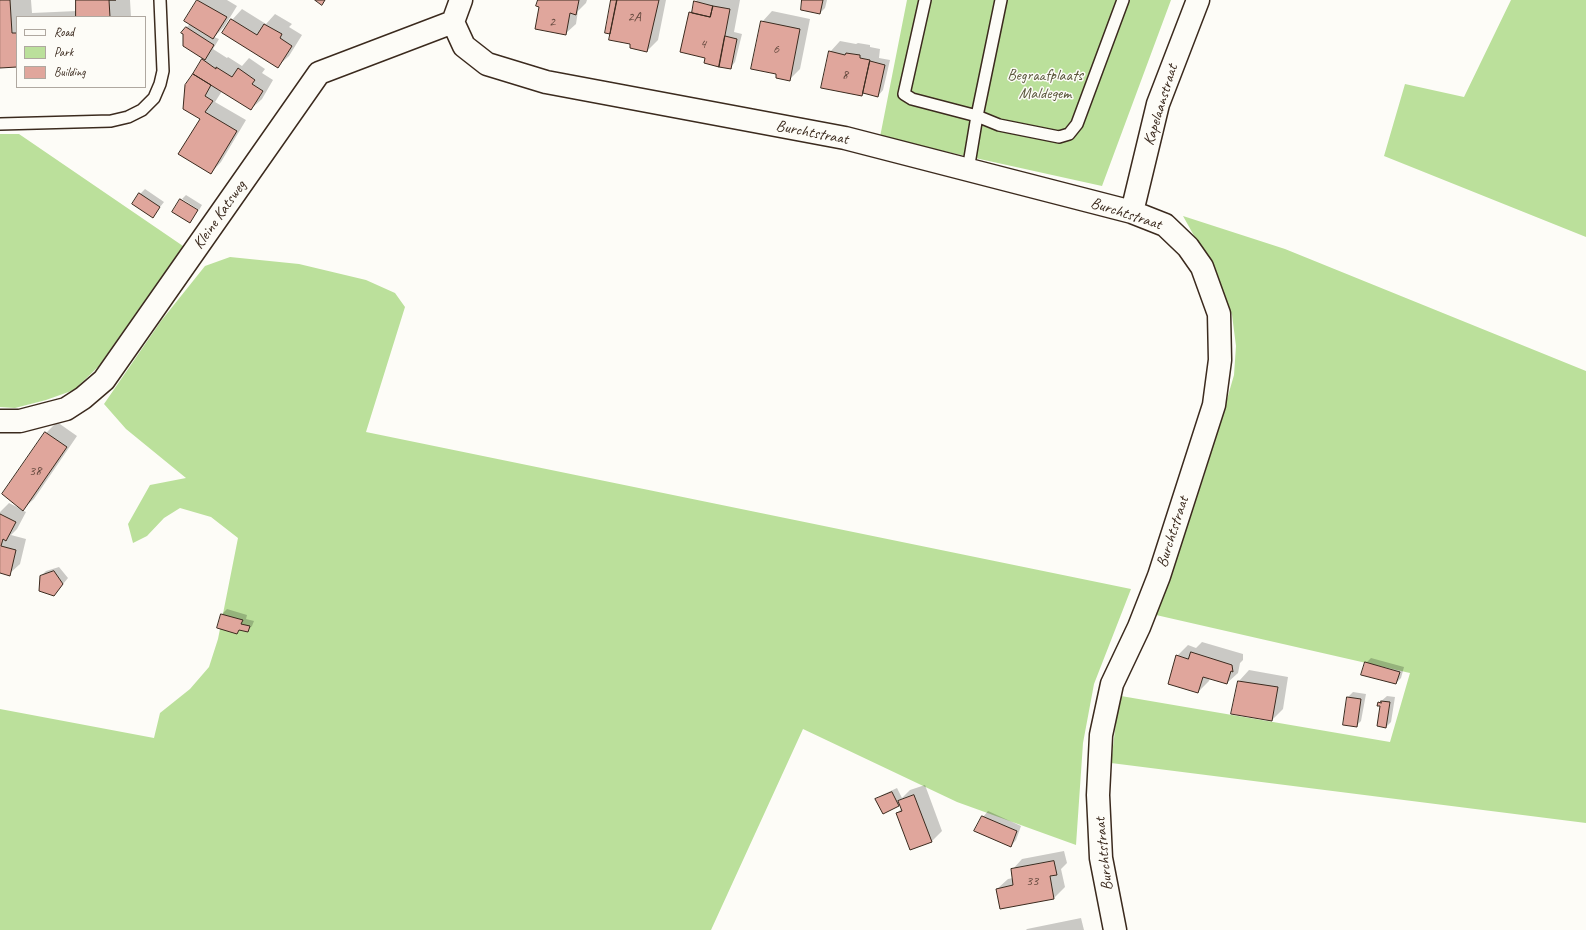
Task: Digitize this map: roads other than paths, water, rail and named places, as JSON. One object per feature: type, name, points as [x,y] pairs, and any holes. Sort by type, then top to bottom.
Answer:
[{"type":"street","points":[[453,22],[461,0]]},
{"type":"street","name":"Kapelaanstraat","points":[[1132,212],[1158,104],[1198,0]]},
{"type":"street","name":"Burchtstraat","points":[[453,22],[464,46],[487,64],[539,79],[845,138],[1132,212],[1165,225],[1188,247],[1202,267],[1219,314],[1220,360],[1214,405],[1159,576],[1139,627],[1112,684],[1101,735],[1098,795],[1101,858],[1115,930]]},
{"type":"street","name":"Kleine Katsweg","points":[[0,421],[20,421],[66,409],[83,398],[104,380],[319,73],[453,22]]},
{"type":"lane","points":[[0,124],[111,121],[128,117],[142,110],[154,98],[163,71],[160,0]]},
{"type":"lane","points":[[925,0],[904,94],[912,99],[977,116],[999,125],[1059,137],[1069,134],[1077,124],[1123,0]]},
{"type":"lane","points":[[968,170],[977,116],[1001,0]]},
{"type":"park label","name":"Begraafplaats Maldegem","points":[[1045,85]]}]
